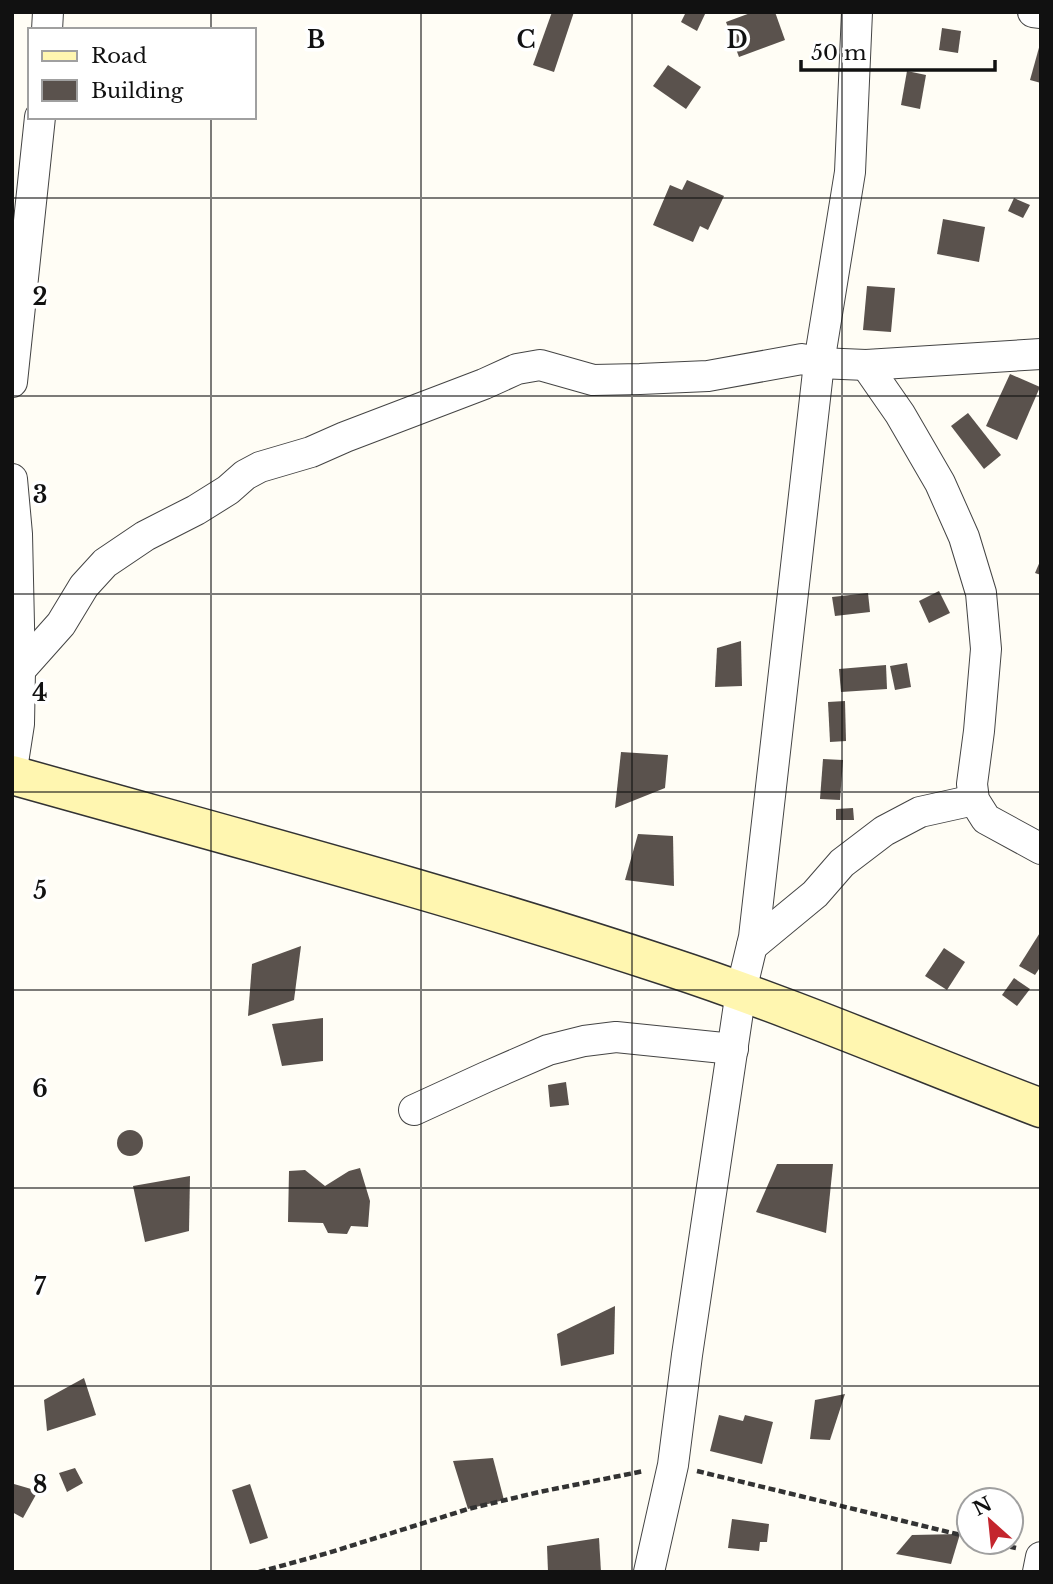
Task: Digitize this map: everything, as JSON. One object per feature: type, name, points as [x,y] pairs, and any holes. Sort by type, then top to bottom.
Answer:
[{"type":"street","points":[[649,1572],[673,1465],[741,991],[756,923],[819,363],[850,172],[857,12]]},
{"type":"street","points":[[1032,12],[1041,13]]},
{"type":"street","points":[[12,382],[40,119]]},
{"type":"street","points":[[20,670],[61,624],[85,586],[105,563],[145,536],[228,490],[245,475],[260,467],[311,452],[517,369],[540,365],[593,380],[640,379],[708,376],[802,359],[819,363],[866,365],[1041,354]]},
{"type":"street","points":[[866,365],[900,414],[940,483],[964,537],[981,593],[986,649],[972,784],[974,800],[986,819],[1041,849]]},
{"type":"street","points":[[12,479],[17,534],[20,670],[19,724],[12,769]]},
{"type":"street","points":[[12,775],[348,869],[668,966],[741,991],[1041,1108]]},
{"type":"street","points":[[752,946],[815,894],[842,863],[884,831],[920,812],[974,800]]},
{"type":"street","points":[[414,1110],[548,1050],[584,1041],[616,1037],[733,1049]]},
{"type":"street","points":[[1038,1572],[1041,1557]]},
{"type":"path","points":[[259,1572],[468,1509],[673,1465],[955,1534]]},
{"type":"building","points":[[552,12],[574,12],[554,72],[533,65]]},
{"type":"building","points":[[686,12],[706,12],[697,31],[681,22]]},
{"type":"building","points":[[753,12],[775,12],[785,40],[739,57],[726,22]]},
{"type":"building","points":[[942,28],[961,31],[958,53],[939,50]]},
{"type":"building","points":[[1041,44],[1041,83],[1030,80]]},
{"type":"building","points":[[668,65],[701,87],[686,109],[653,86]]},
{"type":"building","points":[[907,71],[926,75],[920,109],[901,105]]},
{"type":"building","points":[[687,180],[724,196],[708,230],[700,226],[693,242],[653,225],[670,185],[682,190]]},
{"type":"building","points":[[1014,198],[1030,205],[1023,218],[1008,211]]},
{"type":"building","points":[[943,219],[985,227],[979,262],[937,254]]},
{"type":"building","points":[[867,286],[895,288],[891,332],[863,330]]},
{"type":"building","points":[[1010,374],[1040,387],[1017,440],[986,426]]},
{"type":"building","points":[[968,413],[1001,455],[984,469],[951,426]]},
{"type":"building","points":[[1041,559],[1041,575],[1035,573]]},
{"type":"building","points":[[939,591],[950,613],[929,623],[919,601]]},
{"type":"building","points":[[868,593],[870,612],[835,616],[832,597]]},
{"type":"building","points":[[741,641],[742,686],[715,687],[717,648]]},
{"type":"building","points":[[907,663],[911,687],[895,690],[890,666]]},
{"type":"building","points":[[886,665],[887,689],[841,692],[839,669]]},
{"type":"building","points":[[845,701],[846,741],[830,742],[828,702]]},
{"type":"building","points":[[621,752],[668,755],[665,788],[615,808]]},
{"type":"building","points":[[823,759],[843,760],[840,800],[820,799]]},
{"type":"building","points":[[853,808],[854,820],[836,820],[836,809]]},
{"type":"building","points":[[638,834],[673,836],[674,886],[625,880]]},
{"type":"building","points":[[1041,931],[1041,966],[1035,975],[1019,966]]},
{"type":"building","points":[[301,946],[294,1000],[248,1016],[252,964]]},
{"type":"building","points":[[944,948],[965,962],[947,990],[925,976]]},
{"type":"building","points":[[1014,978],[1030,989],[1017,1006],[1002,995]]},
{"type":"building","points":[[323,1018],[323,1061],[282,1066],[272,1024]]},
{"type":"building","points":[[566,1082],[569,1105],[550,1107],[548,1085]]},
{"type":"building","points":[[130,1130],[139,1134],[143,1143],[139,1152],[130,1156],[121,1152],[117,1143],[121,1134]]},
{"type":"building","points":[[777,1164],[833,1164],[826,1233],[756,1212]]},
{"type":"building","points":[[360,1168],[370,1201],[368,1227],[351,1226],[347,1234],[328,1233],[323,1223],[288,1222],[289,1171],[305,1170],[325,1186],[349,1171]]},
{"type":"building","points":[[190,1176],[189,1231],[145,1242],[133,1186]]},
{"type":"building","points":[[615,1306],[614,1354],[561,1366],[557,1334]]},
{"type":"building","points":[[84,1378],[96,1415],[47,1431],[44,1400]]},
{"type":"building","points":[[845,1394],[830,1440],[810,1439],[815,1400]]},
{"type":"building","points":[[719,1415],[743,1421],[745,1415],[773,1422],[762,1464],[710,1451]]},
{"type":"building","points":[[493,1458],[504,1500],[468,1509],[453,1461]]},
{"type":"building","points":[[75,1468],[83,1483],[67,1492],[59,1473]]},
{"type":"building","points":[[14,1484],[38,1491],[23,1518],[12,1512]]},
{"type":"building","points":[[250,1484],[268,1538],[250,1544],[232,1490]]},
{"type":"building","points":[[732,1519],[769,1524],[767,1542],[760,1542],[759,1551],[728,1548]]},
{"type":"building","points":[[955,1534],[955,1551],[951,1564],[896,1554],[912,1535]]},
{"type":"building","points":[[599,1538],[601,1572],[548,1572],[547,1546]]}]
